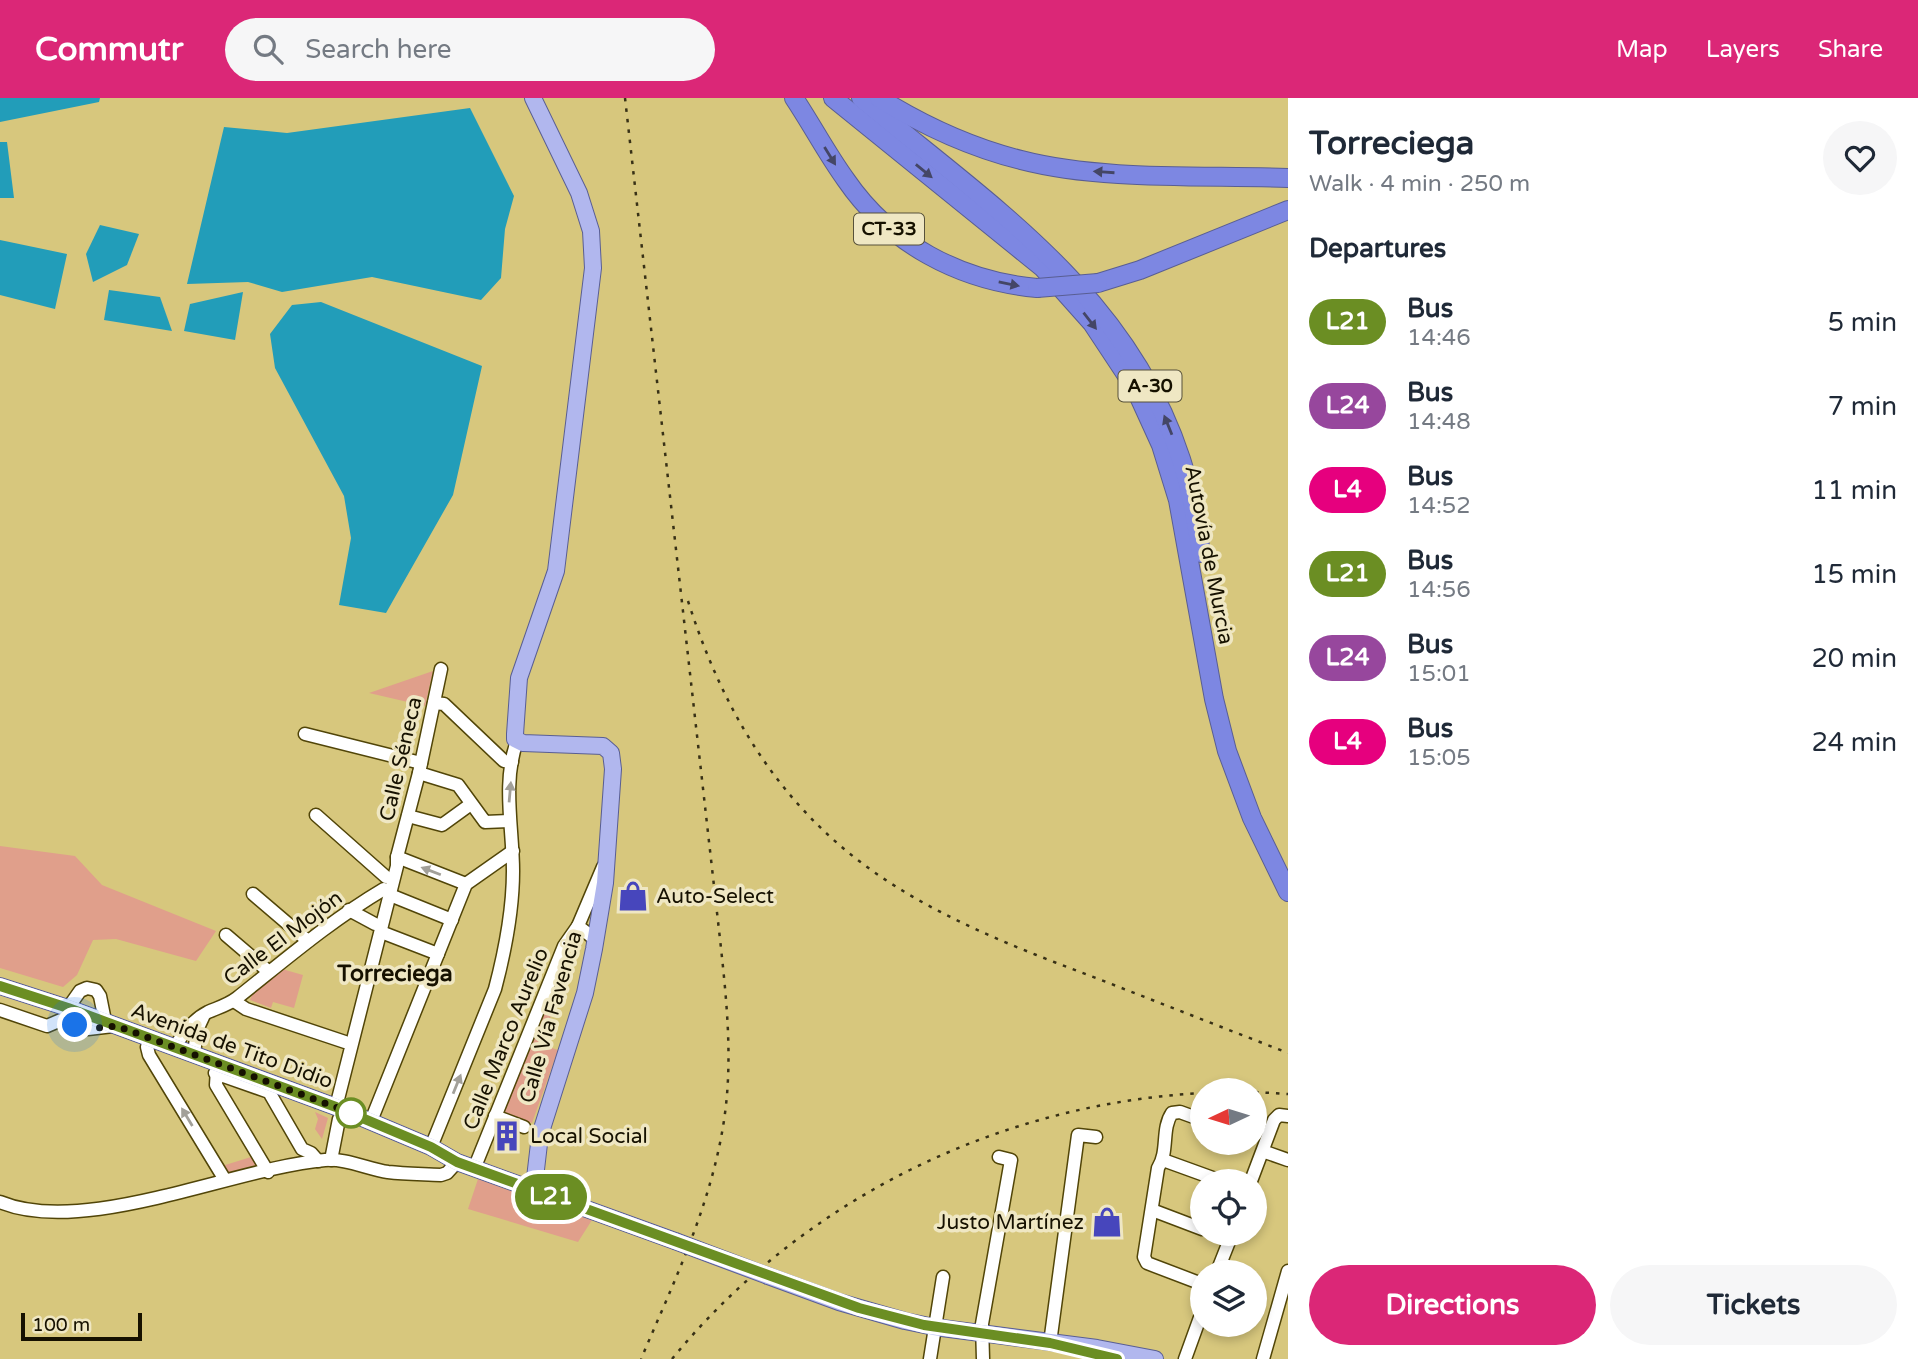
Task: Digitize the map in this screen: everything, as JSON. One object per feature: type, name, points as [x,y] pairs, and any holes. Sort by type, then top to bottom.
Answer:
[{"type":"highway","name":"CT-33","points":[[794,98],[846,181],[888,228],[916,249],[970,274],[1019,286],[1037,288],[1098,283],[1288,210]]},
{"type":"highway","name":"Autovía de Murcia","points":[[833,98],[1034,260],[1093,323],[1135,388],[1161,445],[1178,500],[1201,587],[1234,735],[1258,803],[1288,868]]},
{"type":"highway","name":"Autovía de Murcia","points":[[860,98],[1052,258],[1111,324],[1153,391],[1178,449],[1194,510],[1212,687],[1227,751],[1252,818],[1288,892]]},
{"type":"highway","points":[[879,98],[906,116],[951,137],[1024,161],[1076,169],[1288,178]]},
{"type":"highway","points":[[1172,174],[1288,171]]},
{"type":"highway","points":[[1171,257],[1288,216]]},
{"type":"main road","points":[[517,741],[514,726],[519,678],[558,557],[593,268],[591,231],[579,193],[533,98]]},
{"type":"main road","name":"Calle Vía Favencia","points":[[517,741],[603,746],[611,753],[612,760],[607,859],[596,940],[584,993],[540,1135],[531,1148],[523,1180]]},
{"type":"main road","name":"Avenida de Tito Didio","points":[[0,986],[194,1054],[216,1068],[371,1121],[474,1169],[523,1180]]},
{"type":"main road","points":[[523,1180],[545,1195],[859,1308],[934,1327],[1101,1349],[1155,1359]]},
{"type":"main road","points":[[1050,1343],[1117,1359]]},
{"type":"main road","points":[[1101,1349],[1136,1359]]},
{"type":"street","name":"Calle Séneca","points":[[387,887],[420,768],[441,669]]},
{"type":"street","points":[[434,703],[444,704],[503,761],[512,762]]},
{"type":"street","points":[[305,734],[420,768],[457,785],[485,822],[509,821]]},
{"type":"street","points":[[431,1147],[495,989],[510,910],[513,851],[509,821],[512,762],[517,741]]},
{"type":"street","points":[[408,816],[442,825],[471,804]]},
{"type":"street","points":[[316,815],[387,887],[452,920]]},
{"type":"street","points":[[371,1121],[466,884],[513,851]]},
{"type":"street","points":[[397,858],[466,884]]},
{"type":"street","name":"Calle Séneca","points":[[335,1110],[378,928],[390,863],[397,858]]},
{"type":"street","name":"Calle Marco Aurelio","points":[[474,1169],[564,946],[578,926],[607,859]]},
{"type":"street","name":"Calle El Mojón","points":[[175,1047],[180,1036],[204,1014],[234,1001],[268,971],[349,910],[387,887]]},
{"type":"street","points":[[253,894],[308,941]]},
{"type":"street","points":[[349,910],[378,928],[438,954]]},
{"type":"street","points":[[578,926],[596,940]]},
{"type":"street","name":"Calle Séneca","points":[[335,1110],[345,1042],[378,928]]},
{"type":"street","points":[[226,934],[268,971]]},
{"type":"street","points":[[0,1010],[47,1026],[61,1020],[88,1029],[111,1023],[96,990],[87,988],[80,991],[68,1008]]},
{"type":"street","points":[[38,1023],[45,1000]]},
{"type":"street","points":[[234,1001],[246,1009],[345,1042]]},
{"type":"street","points":[[194,1054],[197,1030],[204,1014]]},
{"type":"street","points":[[150,1038],[147,1048],[149,1055],[225,1180]]},
{"type":"street","points":[[268,1172],[216,1085],[216,1068],[269,1092],[302,1149],[324,1161]]},
{"type":"street","points":[[324,1161],[335,1110]]},
{"type":"street","points":[[1190,1116],[1176,1112],[1170,1115],[1166,1127],[1163,1160],[1158,1168],[1144,1257],[1147,1263],[1190,1279]]},
{"type":"street","points":[[495,1116],[524,1127]]},
{"type":"street","points":[[1267,1139],[1286,1116]]},
{"type":"street","points":[[1050,1343],[1078,1135],[1096,1137]]},
{"type":"street","points":[[1267,1149],[1288,1160]]},
{"type":"street","points":[[983,1359],[981,1333],[1011,1160],[999,1157]]},
{"type":"street","points":[[1163,1160],[1190,1170]]},
{"type":"street","points":[[0,1202],[17,1209],[66,1213],[324,1161],[389,1172],[441,1175],[457,1162]]},
{"type":"street","points":[[1152,1210],[1190,1224]]},
{"type":"street","points":[[1263,1359],[1288,1271]]},
{"type":"street","points":[[930,1359],[943,1277]]},
{"type":"street","points":[[1185,1359],[1193,1337]]},
{"type":"street","points":[[1191,1359],[1199,1337]]},
{"type":"shaded area","points":[[433,671],[425,706],[369,693]]},
{"type":"shaded area","points":[[0,846],[75,856],[102,885],[216,931],[196,961],[116,939],[93,940],[77,975],[63,987],[0,968]]},
{"type":"shaded area","points":[[282,969],[303,975],[294,1008],[273,1002],[271,1008],[250,1000],[252,995]]},
{"type":"shaded area","points":[[547,1005],[552,1007],[546,1046],[558,1050],[532,1123],[504,1112]]},
{"type":"shaded area","points":[[315,1112],[328,1118],[322,1139],[315,1129],[318,1119]]},
{"type":"shaded area","points":[[251,1157],[256,1165],[225,1173],[222,1166]]},
{"type":"shaded area","points":[[478,1179],[592,1220],[578,1242],[468,1209]]},
{"type":"water","points":[[0,98],[100,98],[99,102],[0,122]]},
{"type":"water","points":[[470,108],[514,196],[505,229],[501,278],[481,300],[372,277],[282,292],[248,282],[187,284],[224,127],[287,133]]},
{"type":"water","points":[[0,142],[7,142],[14,198],[0,198]]},
{"type":"water","points":[[100,225],[139,234],[127,265],[93,282],[86,254]]},
{"type":"water","points":[[0,240],[67,254],[55,309],[0,295]]},
{"type":"water","points":[[109,290],[160,297],[172,331],[104,320]]},
{"type":"water","points":[[243,292],[235,340],[184,331],[190,304]]},
{"type":"water","points":[[321,302],[482,366],[453,495],[386,613],[339,605],[351,538],[344,496],[275,368],[270,334],[292,305]]},
{"type":"railway","points":[[625,98],[720,939],[728,1043],[726,1105],[713,1171],[693,1235],[641,1359]]},
{"type":"railway","points":[[688,601],[721,686],[765,763],[822,830],[857,859],[919,900],[993,937],[1288,1053]]},
{"type":"railway","points":[[1267,1093],[1288,1094]]},
{"type":"railway","points":[[672,1359],[724,1302],[781,1252],[843,1208],[909,1170],[978,1140],[1051,1117],[1126,1101],[1190,1094]]},
{"type":"bus line","name":"L21","points":[[0,986],[68,1008],[336,1107],[431,1147],[457,1162],[839,1302],[924,1325],[1050,1343],[1117,1359]]},
{"type":"place","name":"Auto-Select","points":[[633,896]]},
{"type":"place","name":"Local Social","points":[[507,1136]]},
{"type":"place","name":"Justo Martínez","points":[[1107,1222]]},
{"type":"district","name":"Torreciega","points":[[395,974]]},
{"type":"route","points":[[75,1025],[88,1029],[117,1026],[357,1115],[351,1113]]}]
